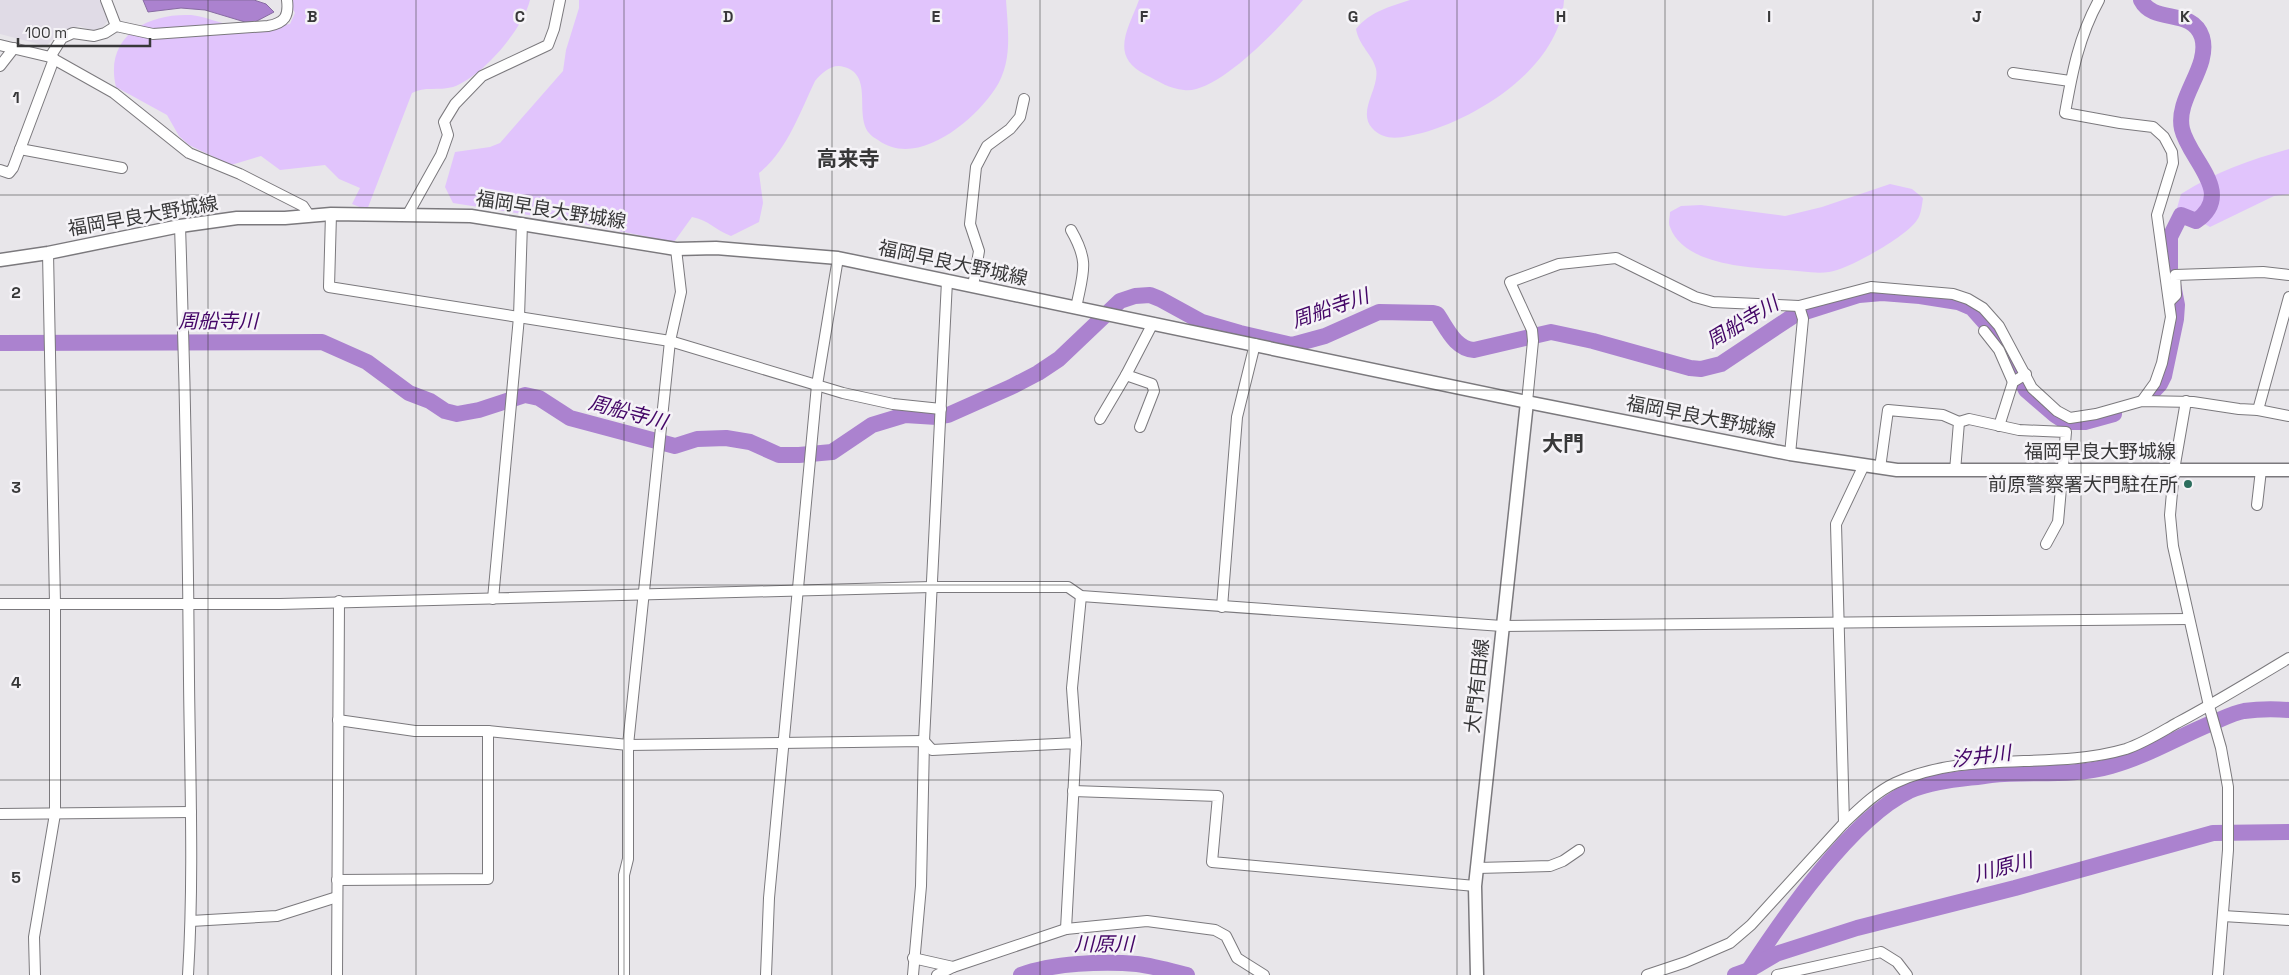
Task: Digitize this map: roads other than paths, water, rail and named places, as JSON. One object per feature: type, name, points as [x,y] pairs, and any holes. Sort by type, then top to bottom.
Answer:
[{"type":"main road","name":"福岡早良大野城線","points":[[0,260],[48,253],[180,226],[237,218],[285,218],[331,214],[471,216],[676,249],[716,248],[838,258],[1527,402],[1790,454],[1880,468],[1955,471],[2063,469],[2289,470]]},
{"type":"main road","name":"大門有田線","points":[[1476,975],[1475,886],[1527,402]]},
{"type":"street","points":[[106,0],[116,26]]},
{"type":"street","points":[[0,170],[9,173],[20,149],[52,58],[62,38],[73,33],[94,36],[105,33],[116,26],[152,34],[268,26],[277,24],[284,19],[288,13],[287,0]]},
{"type":"street","points":[[408,214],[441,156],[448,139],[444,122],[447,114],[482,76],[548,45],[554,29],[560,0]]},
{"type":"street","points":[[2098,0],[2088,18],[2078,44],[2065,113],[2153,127],[2164,137],[2172,152],[2173,163],[2157,215],[2171,317],[2162,363],[2146,401]]},
{"type":"street","points":[[0,44],[52,58],[114,93],[189,153],[240,174],[303,206],[309,215]]},
{"type":"street","points":[[0,66],[14,48]]},
{"type":"street","points":[[2013,73],[2070,81]]},
{"type":"street","points":[[972,286],[979,251],[970,224],[976,167],[987,146],[1010,129],[1020,117],[1024,99]]},
{"type":"street","points":[[20,149],[122,168]]},
{"type":"street","points":[[331,214],[329,286],[670,342],[843,393],[893,404],[941,409]]},
{"type":"street","points":[[493,599],[519,317],[522,223]]},
{"type":"street","points":[[180,226],[184,343],[191,812],[192,921],[188,975]]},
{"type":"street","points":[[1071,230],[1082,249],[1084,267],[1076,308]]},
{"type":"street","points":[[624,975],[624,874],[628,859],[628,745],[670,342],[681,292],[676,249]]},
{"type":"street","points":[[35,975],[34,937],[55,814],[55,603],[48,253]]},
{"type":"street","points":[[766,975],[769,898],[817,385],[838,258]]},
{"type":"street","points":[[1527,402],[1533,341],[1532,330],[1510,282],[1559,264],[1590,259],[1616,258],[1695,298],[1713,302],[1799,306],[1871,287],[1953,294],[1968,299],[1983,308],[1999,326],[2019,378],[1999,426]]},
{"type":"street","points":[[2170,301],[2176,295],[2175,275],[2263,272],[2289,276]]},
{"type":"street","points":[[913,975],[913,958],[921,886],[924,741],[947,280]]},
{"type":"street","points":[[2258,410],[2289,298]]},
{"type":"street","points":[[1790,454],[1803,319],[1799,306]]},
{"type":"street","points":[[1100,419],[1153,324]]},
{"type":"street","points":[[1984,331],[2019,378],[2057,411],[2070,418],[2096,414],[2146,401],[2186,402],[2258,410],[2289,416]]},
{"type":"street","points":[[1222,607],[1237,417],[1255,344]]},
{"type":"street","points":[[1126,375],[1152,384],[1154,390],[1140,427]]},
{"type":"street","points":[[2186,402],[2174,470],[2170,514],[2174,546],[2189,619],[2209,706],[2221,748],[2228,798],[2228,850],[2218,975]]},
{"type":"street","points":[[1880,468],[1888,410],[1943,415],[1959,422],[1969,419],[2019,430],[2066,432],[2058,522],[2046,544]]},
{"type":"street","points":[[1955,471],[1959,422]]},
{"type":"street","points":[[1844,823],[1836,524],[1864,465]]},
{"type":"street","points":[[2257,505],[2261,470]]},
{"type":"street","points":[[0,604],[280,604],[931,587],[1068,587],[1080,596],[1502,626],[2189,619]]},
{"type":"street","points":[[1066,929],[1076,743],[1072,688],[1080,596]]},
{"type":"street","points":[[337,975],[339,601]]},
{"type":"street","points":[[1647,975],[1686,962],[1730,943],[1751,925],[1844,823],[1893,784],[1934,770],[1987,762],[2094,756],[2128,748],[2209,706],[2289,658]]},
{"type":"street","points":[[338,720],[415,731],[488,731],[628,745],[924,741],[932,750],[1076,743]]},
{"type":"street","points":[[338,880],[488,879],[488,731]]},
{"type":"street","points":[[1073,791],[1218,796],[1212,862],[1475,886]]},
{"type":"street","points":[[0,814],[191,812]]},
{"type":"street","points":[[1477,868],[1550,866],[1563,861],[1579,850]]},
{"type":"street","points":[[192,921],[276,916],[337,897]]},
{"type":"street","points":[[2223,916],[2289,920]]},
{"type":"street","points":[[937,975],[953,967],[1066,929],[1147,921],[1216,930],[1226,936],[1237,958],[1264,975]]},
{"type":"street","points":[[1777,975],[1881,952],[1897,962],[1907,975]]},
{"type":"street","points":[[913,958],[953,967]]},
{"type":"waterway","name":"周船寺川","points":[[2141,0],[2147,8],[2155,12],[2190,22],[2197,28],[2202,37],[2202,60],[2183,106],[2181,117],[2186,141],[2207,176],[2212,199],[2207,210],[2196,221],[2181,215],[2170,237],[2170,269],[2177,305],[2176,319],[2164,376],[2160,384],[2147,398]]},
{"type":"waterway","name":"周船寺川","points":[[0,343],[322,342],[367,362],[409,393],[430,401],[445,411],[457,414],[479,410],[525,395],[539,398],[570,418],[675,446],[697,439],[726,438],[750,442],[779,455],[799,455],[832,452],[872,425],[905,415],[937,417],[948,415],[1011,387],[1038,373],[1059,359],[1120,301],[1135,296],[1150,295],[1202,322],[1292,345],[1325,336],[1379,312],[1433,313],[1437,314],[1457,342],[1467,349],[1474,350],[1551,332],[1593,341],[1690,368],[1701,369],[1721,364],[1793,316],[1859,295],[1882,293],[1958,302],[1972,308],[2003,343],[2026,390],[2066,422],[2085,422],[2114,414]]},
{"type":"waterway","name":"汐井川","points":[[1749,970],[1800,897],[1842,846],[1864,823],[1909,791],[1939,782],[1991,775],[2067,773],[2097,769],[2137,757],[2236,713],[2272,709],[2289,710]]},
{"type":"waterway","name":"川原川","points":[[1735,975],[1749,970],[1776,954],[1857,928],[2015,888],[2213,833],[2289,832]]},
{"type":"waterway","name":"川原川","points":[[1021,975],[1063,965],[1109,963],[1143,965],[1187,975]]},
{"type":"place","name":"前原警察署大門駐在所","points":[[2188,484]]},
{"type":"district","name":"高来寺","points":[[848,158]]},
{"type":"district","name":"大門","points":[[1563,443]]}]
